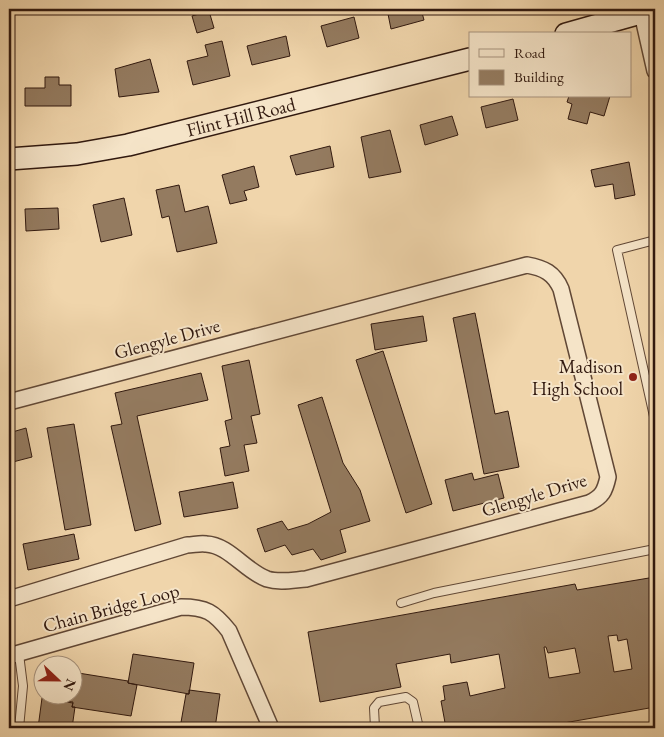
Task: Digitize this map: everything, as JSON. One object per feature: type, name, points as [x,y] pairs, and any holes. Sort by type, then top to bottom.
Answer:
[{"type":"street","points":[[573,32],[646,10],[655,72]]},
{"type":"street","name":"Flint Hill Road","points":[[9,158],[76,154],[128,145],[469,59]]},
{"type":"street","name":"Glengyle Drive","points":[[9,402],[527,265],[549,271],[557,279],[561,289],[608,477],[606,488],[600,498],[589,504],[306,579],[283,582],[268,579],[253,573],[224,549],[208,544],[187,545],[9,599]]},
{"type":"street","name":"Chain Bridge Loop","points":[[14,655],[182,607],[198,607],[220,619],[229,631],[271,728]]},
{"type":"lane","points":[[655,240],[616,250],[655,421]]},
{"type":"lane","points":[[401,603],[434,593],[655,549]]},
{"type":"lane","points":[[14,655],[23,686],[19,728]]},
{"type":"lane","points":[[375,728],[374,708],[380,702],[406,697],[413,702],[419,728]]},
{"type":"building","points":[[387,9],[421,9],[424,20],[391,29]]},
{"type":"building","points":[[209,11],[214,28],[197,33],[192,16]]},
{"type":"building","points":[[354,17],[359,38],[327,47],[321,26]]},
{"type":"building","points":[[286,36],[290,56],[252,65],[247,46]]},
{"type":"building","points":[[222,41],[230,76],[193,85],[187,61],[208,56],[205,45]]},
{"type":"building","points":[[150,59],[159,92],[119,97],[115,69]]},
{"type":"building","points":[[45,77],[59,77],[59,85],[71,85],[71,106],[25,106],[25,88],[45,88]]},
{"type":"building","points":[[568,98],[609,98],[604,116],[590,112],[587,124],[568,119],[572,104],[567,102]]},
{"type":"building","points":[[513,99],[518,120],[486,128],[481,107]]},
{"type":"building","points":[[452,116],[458,135],[425,145],[420,125]]},
{"type":"building","points":[[390,130],[401,172],[369,178],[361,137]]},
{"type":"building","points":[[330,146],[334,167],[296,175],[290,156]]},
{"type":"building","points":[[629,162],[635,195],[615,199],[613,184],[595,187],[591,170]]},
{"type":"building","points":[[254,166],[259,187],[244,191],[247,200],[230,204],[222,175]]},
{"type":"building","points":[[179,185],[185,212],[208,206],[217,243],[177,252],[169,216],[162,218],[156,190]]},
{"type":"building","points":[[124,198],[132,235],[101,242],[93,205]]},
{"type":"building","points":[[58,208],[59,229],[26,231],[25,209]]},
{"type":"building","points":[[475,313],[495,414],[508,411],[519,467],[484,474],[453,318]]},
{"type":"building","points":[[423,316],[427,341],[375,350],[371,324]]},
{"type":"building","points":[[383,351],[432,504],[406,513],[356,360]]},
{"type":"building","points":[[249,360],[260,414],[251,416],[257,443],[244,445],[249,471],[225,476],[220,448],[230,446],[225,421],[232,419],[222,366]]},
{"type":"building","points":[[201,373],[208,400],[137,416],[161,524],[135,531],[111,426],[122,424],[115,393]]},
{"type":"building","points":[[322,397],[343,463],[360,490],[370,521],[340,530],[346,552],[321,560],[313,549],[292,555],[285,545],[265,552],[257,529],[282,521],[288,530],[308,524],[331,512],[298,405]]},
{"type":"building","points":[[74,424],[91,525],[65,530],[47,428]]},
{"type":"building","points":[[26,428],[32,457],[9,463],[9,433]]},
{"type":"building","points":[[472,473],[474,480],[498,474],[504,498],[453,511],[445,480]]},
{"type":"building","points":[[233,482],[238,508],[184,517],[179,492]]},
{"type":"building","points":[[74,534],[79,559],[28,570],[23,544]]},
{"type":"building","points":[[655,577],[655,707],[558,724],[559,728],[446,728],[441,701],[445,700],[443,686],[467,682],[470,696],[505,688],[499,654],[451,663],[450,654],[396,664],[401,687],[320,702],[308,632],[575,584],[577,590]],"holes":[[[617,635],[618,641],[627,639],[632,669],[614,672],[608,636]],[[544,647],[546,647],[548,653],[575,648],[580,673],[549,678]]]},
{"type":"building","points":[[133,654],[194,663],[189,694],[128,683]]},
{"type":"building","points":[[82,674],[128,681],[128,683],[137,685],[131,716],[72,707],[73,704],[82,704]]},
{"type":"building","points":[[189,690],[220,694],[215,728],[180,728],[186,694],[189,694]]},
{"type":"building","points":[[41,704],[73,704],[72,707],[75,707],[72,728],[38,728]]},
{"type":"place","name":"Madison High School","points":[[633,377]]}]
